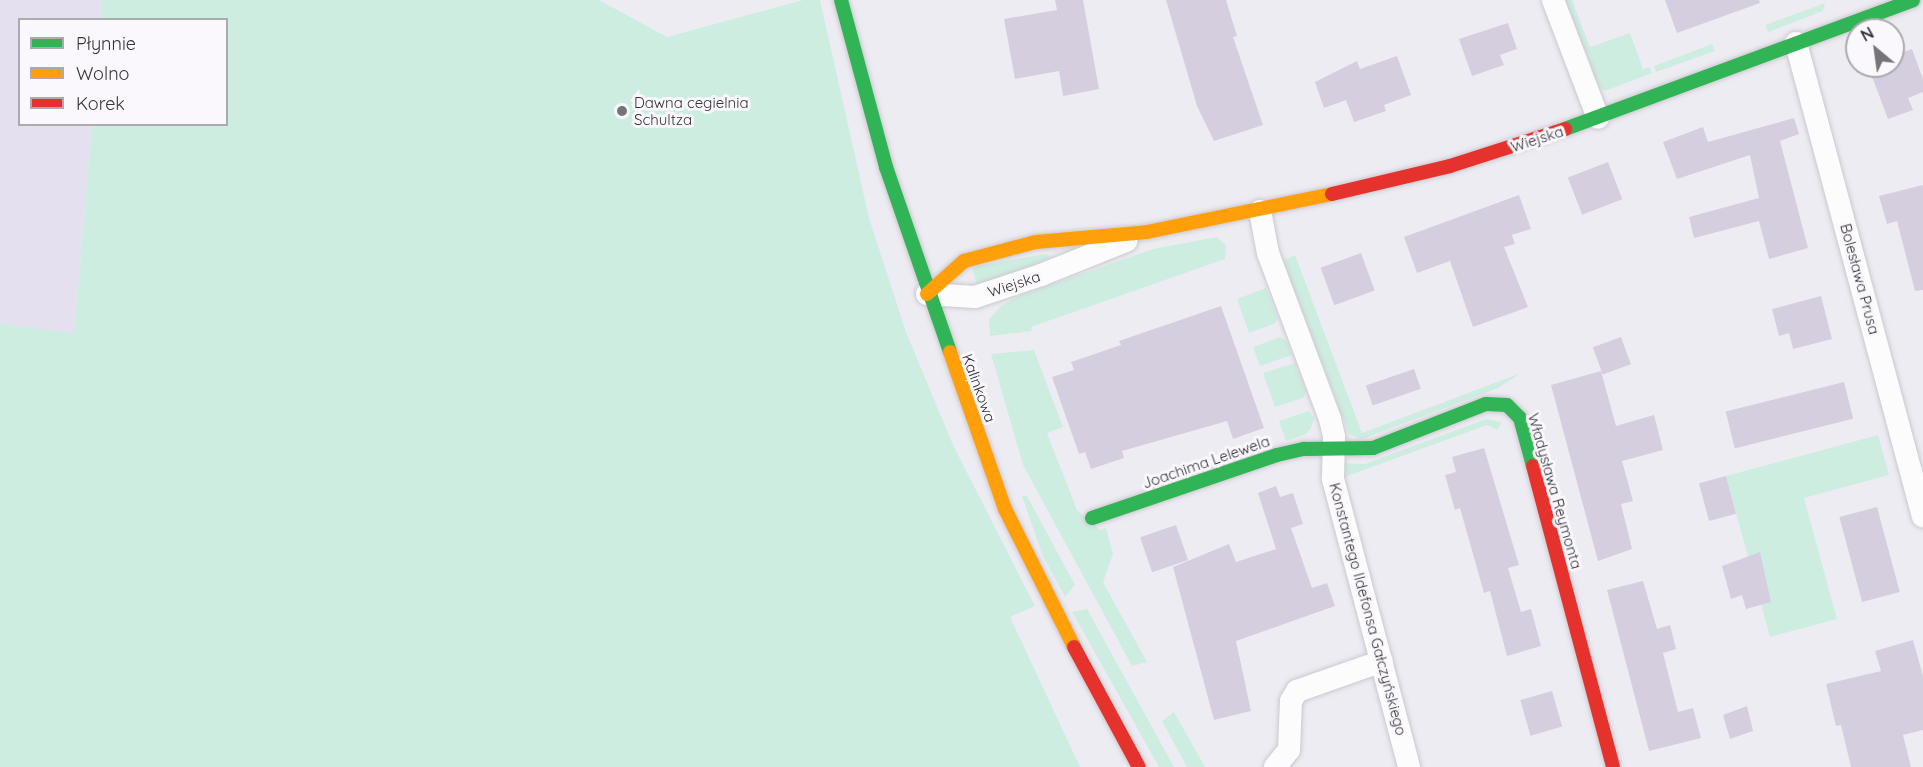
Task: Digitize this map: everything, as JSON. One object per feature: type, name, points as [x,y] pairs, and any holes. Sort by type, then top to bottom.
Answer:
[{"type":"street","name":"Kalinkowa","points":[[841,0],[886,167],[927,294],[1005,509],[1045,593],[1139,767]]},
{"type":"street","points":[[1553,0],[1598,118]]},
{"type":"street","name":"Wiejska","points":[[927,294],[964,261],[1036,242],[1147,232],[1260,211],[1450,166],[1598,118],[1913,0]]},
{"type":"street","name":"Bolesława Prusa","points":[[1796,43],[1923,516]]},
{"type":"street","name":"Konstantego Ildefonsa Gałczyńskiego","points":[[1260,211],[1268,253],[1330,418],[1333,479],[1409,767]]},
{"type":"street","name":"Wiejska","points":[[927,294],[975,297],[1041,275],[1147,232]]},
{"type":"street","name":"Władysława Reymonta","points":[[1333,450],[1373,448],[1486,404],[1502,404],[1514,409],[1520,418],[1613,767]]},
{"type":"street","name":"Joachima Lelewela","points":[[1092,518],[1277,455],[1304,449],[1333,450]]},
{"type":"street","points":[[1275,767],[1289,750],[1291,701],[1298,691],[1382,662]]},
{"type":"shaded area","points":[[0,0],[102,0],[101,18],[18,18],[18,126],[92,126],[74,334],[0,324]]},
{"type":"green space","points":[[102,0],[599,0],[667,37],[803,0],[820,0],[869,218],[906,332],[953,445],[1035,606],[1010,617],[1080,767],[0,767],[0,324],[74,333],[92,126],[228,126],[228,18],[101,18]]},
{"type":"green space","points":[[1565,0],[1572,0],[1590,47],[1630,33],[1643,69],[1650,67],[1652,73],[1605,91],[1600,88]]},
{"type":"green space","points":[[1825,3],[1823,11],[1768,32],[1765,25]]},
{"type":"green space","points":[[1712,44],[1715,51],[1656,72],[1654,66]]},
{"type":"green space","points":[[1217,237],[1226,245],[1225,259],[1031,327],[1032,331],[990,336],[989,319],[1001,306],[1019,296],[1153,249]]},
{"type":"green space","points":[[1044,254],[1050,256],[1048,259],[977,286],[972,267]]},
{"type":"green space","points":[[1295,255],[1362,433],[1521,373],[1498,388],[1362,439],[1349,434],[1285,265],[1284,260]]},
{"type":"green space","points":[[1266,288],[1278,319],[1274,324],[1249,333],[1237,299]]},
{"type":"green space","points":[[1280,337],[1286,340],[1292,355],[1260,366],[1253,347]]},
{"type":"green space","points":[[1034,350],[1063,427],[1047,433],[1077,510],[1100,530],[1106,528],[1113,554],[1103,582],[1147,662],[1132,666],[1023,465],[991,354]]},
{"type":"green space","points":[[1295,363],[1306,392],[1303,398],[1275,407],[1263,373]]},
{"type":"green space","points":[[1309,411],[1314,418],[1311,428],[1306,434],[1286,441],[1279,421]]},
{"type":"green space","points":[[1486,419],[1502,422],[1497,430],[1487,425],[1342,478],[1341,463],[1365,464]]},
{"type":"green space","points":[[1878,435],[1889,475],[1804,498],[1837,619],[1770,637],[1726,476]]},
{"type":"green space","points":[[1022,496],[1027,496],[1075,585],[1065,597],[1042,554]]},
{"type":"green space","points":[[1087,609],[1174,767],[1159,767],[1072,612]]},
{"type":"green space","points":[[1174,712],[1205,767],[1187,767],[1162,721]]},
{"type":"building","points":[[1055,0],[1083,0],[1099,89],[1063,96],[1059,71],[1015,79],[1004,19],[1057,10]]},
{"type":"building","points":[[1166,0],[1226,0],[1237,36],[1233,37],[1263,125],[1214,141],[1197,106]]},
{"type":"building","points":[[1665,0],[1759,0],[1760,3],[1677,33]]},
{"type":"building","points":[[1508,23],[1517,49],[1500,55],[1504,65],[1472,76],[1459,39]]},
{"type":"building","points":[[1912,49],[1923,79],[1923,92],[1908,98],[1913,110],[1888,119],[1873,78],[1905,78],[1905,52]]},
{"type":"building","points":[[1397,56],[1411,95],[1384,105],[1386,111],[1354,122],[1346,100],[1324,108],[1315,82],[1357,61],[1360,69]]},
{"type":"building","points":[[1794,118],[1799,134],[1780,141],[1808,248],[1769,259],[1759,221],[1694,238],[1689,217],[1759,198],[1750,155],[1677,179],[1663,142],[1703,127],[1708,142]]},
{"type":"building","points":[[1608,162],[1622,199],[1582,215],[1568,177]]},
{"type":"building","points":[[1923,185],[1923,290],[1915,291],[1897,221],[1887,224],[1879,196]]},
{"type":"building","points":[[1519,195],[1531,229],[1512,235],[1515,244],[1504,247],[1528,307],[1473,327],[1450,261],[1417,273],[1404,237]]},
{"type":"building","points":[[1361,253],[1375,291],[1334,305],[1321,268]]},
{"type":"building","points":[[1821,296],[1832,339],[1793,349],[1789,333],[1779,336],[1772,309]]},
{"type":"building","points":[[1221,306],[1264,428],[1233,439],[1227,421],[1122,451],[1124,458],[1091,469],[1085,452],[1079,454],[1052,377],[1074,370],[1071,362],[1121,345],[1119,341]]},
{"type":"building","points":[[1621,337],[1631,364],[1603,375],[1593,347]]},
{"type":"building","points":[[1414,369],[1421,389],[1373,405],[1366,386]]},
{"type":"building","points":[[1601,371],[1616,426],[1654,415],[1663,450],[1622,461],[1633,501],[1621,504],[1632,549],[1598,561],[1551,385]]},
{"type":"building","points":[[1844,382],[1853,419],[1735,448],[1726,412]]},
{"type":"building","points":[[1484,448],[1519,565],[1508,568],[1521,612],[1531,609],[1541,646],[1507,656],[1490,591],[1484,593],[1460,508],[1455,510],[1445,475],[1456,472],[1452,457]]},
{"type":"building","points":[[1726,476],[1736,514],[1709,521],[1699,483]]},
{"type":"building","points":[[1276,486],[1280,497],[1293,493],[1303,524],[1291,528],[1312,588],[1327,583],[1335,606],[1236,641],[1251,711],[1214,720],[1173,567],[1229,544],[1236,562],[1276,549],[1258,493]]},
{"type":"building","points":[[1877,507],[1900,592],[1862,602],[1839,517]]},
{"type":"building","points":[[1176,525],[1188,560],[1152,572],[1140,537]]},
{"type":"building","points":[[1760,552],[1771,602],[1746,609],[1742,595],[1731,599],[1722,566]]},
{"type":"building","points":[[1643,581],[1657,629],[1670,625],[1676,649],[1663,653],[1678,712],[1693,708],[1701,738],[1649,751],[1607,590]]},
{"type":"building","points":[[1913,640],[1923,676],[1923,730],[1903,735],[1911,767],[1851,767],[1841,725],[1836,726],[1826,684],[1881,671],[1875,651]]},
{"type":"building","points":[[1552,691],[1562,727],[1530,736],[1520,700]]},
{"type":"building","points":[[1747,706],[1753,731],[1730,739],[1723,715]]},
{"type":"traffic: fast","points":[[841,0],[886,167],[950,352]]},
{"type":"traffic: fast","points":[[1565,129],[1913,0]]},
{"type":"traffic: fast","points":[[1092,518],[1277,455],[1304,449],[1373,448],[1486,404],[1507,405],[1520,418],[1533,466]]},
{"type":"traffic: slow","points":[[927,294],[964,261],[1036,242],[1147,232],[1332,194]]},
{"type":"traffic: slow","points":[[950,352],[1005,509],[1074,647]]},
{"type":"traffic: jam","points":[[1332,194],[1450,166],[1565,129]]},
{"type":"traffic: jam","points":[[1533,466],[1613,767]]},
{"type":"traffic: jam","points":[[1074,647],[1139,767]]},
{"type":"place","name":"Dawna cegielnia Schultza","points":[[622,111]]}]
